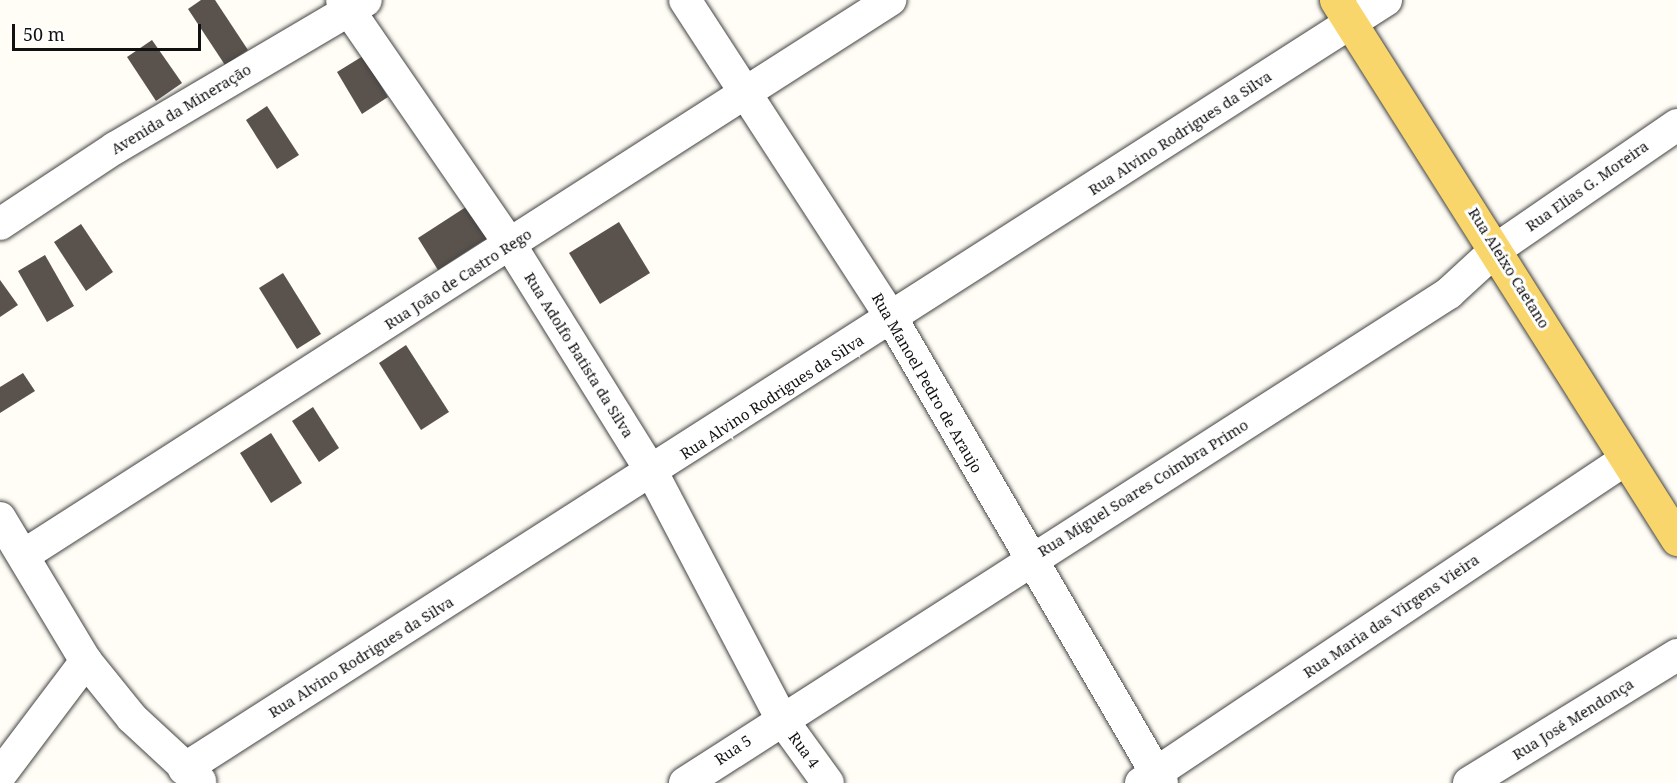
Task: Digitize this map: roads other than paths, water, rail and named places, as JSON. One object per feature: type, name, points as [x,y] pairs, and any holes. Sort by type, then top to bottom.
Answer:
[{"type":"main road","name":"Rua Aleixo Caetano","points":[[1344,11],[1498,248],[1677,539]]},
{"type":"street","name":"Rua Manoel Pedro de Araujo","points":[[685,0],[743,93],[892,319],[1153,780]]},
{"type":"street","name":"Rua João de Castro Rego","points":[[24,555],[511,246],[743,93],[890,0]]},
{"type":"street","name":"Rua Alvino Rodrigues da Silva","points":[[194,776],[892,319],[1344,11],[1386,0]]},
{"type":"street","name":"Avenida da Mineração","points":[[0,224],[115,148],[353,3]]},
{"type":"street","name":"Rua Adolfo Batista da Silva","points":[[353,3],[511,246],[653,474],[781,718]]},
{"type":"street","name":"Rua Elias G. Moreira","points":[[1498,248],[1677,125]]},
{"type":"street","name":"Rua Miguel Soares Coimbra Primo","points":[[781,718],[1449,293],[1498,248]]},
{"type":"street","name":"Rua Maria das Virgens Vieira","points":[[1153,780],[1626,459]]},
{"type":"street","points":[[0,518],[86,661],[132,718],[194,776]]},
{"type":"street","name":"Rua José Mendonça","points":[[1469,783],[1677,655]]},
{"type":"street","points":[[0,775],[86,661]]},
{"type":"street","name":"Rua 5","points":[[685,783],[781,718]]},
{"type":"street","name":"Rua 4","points":[[781,718],[828,783]]}]
